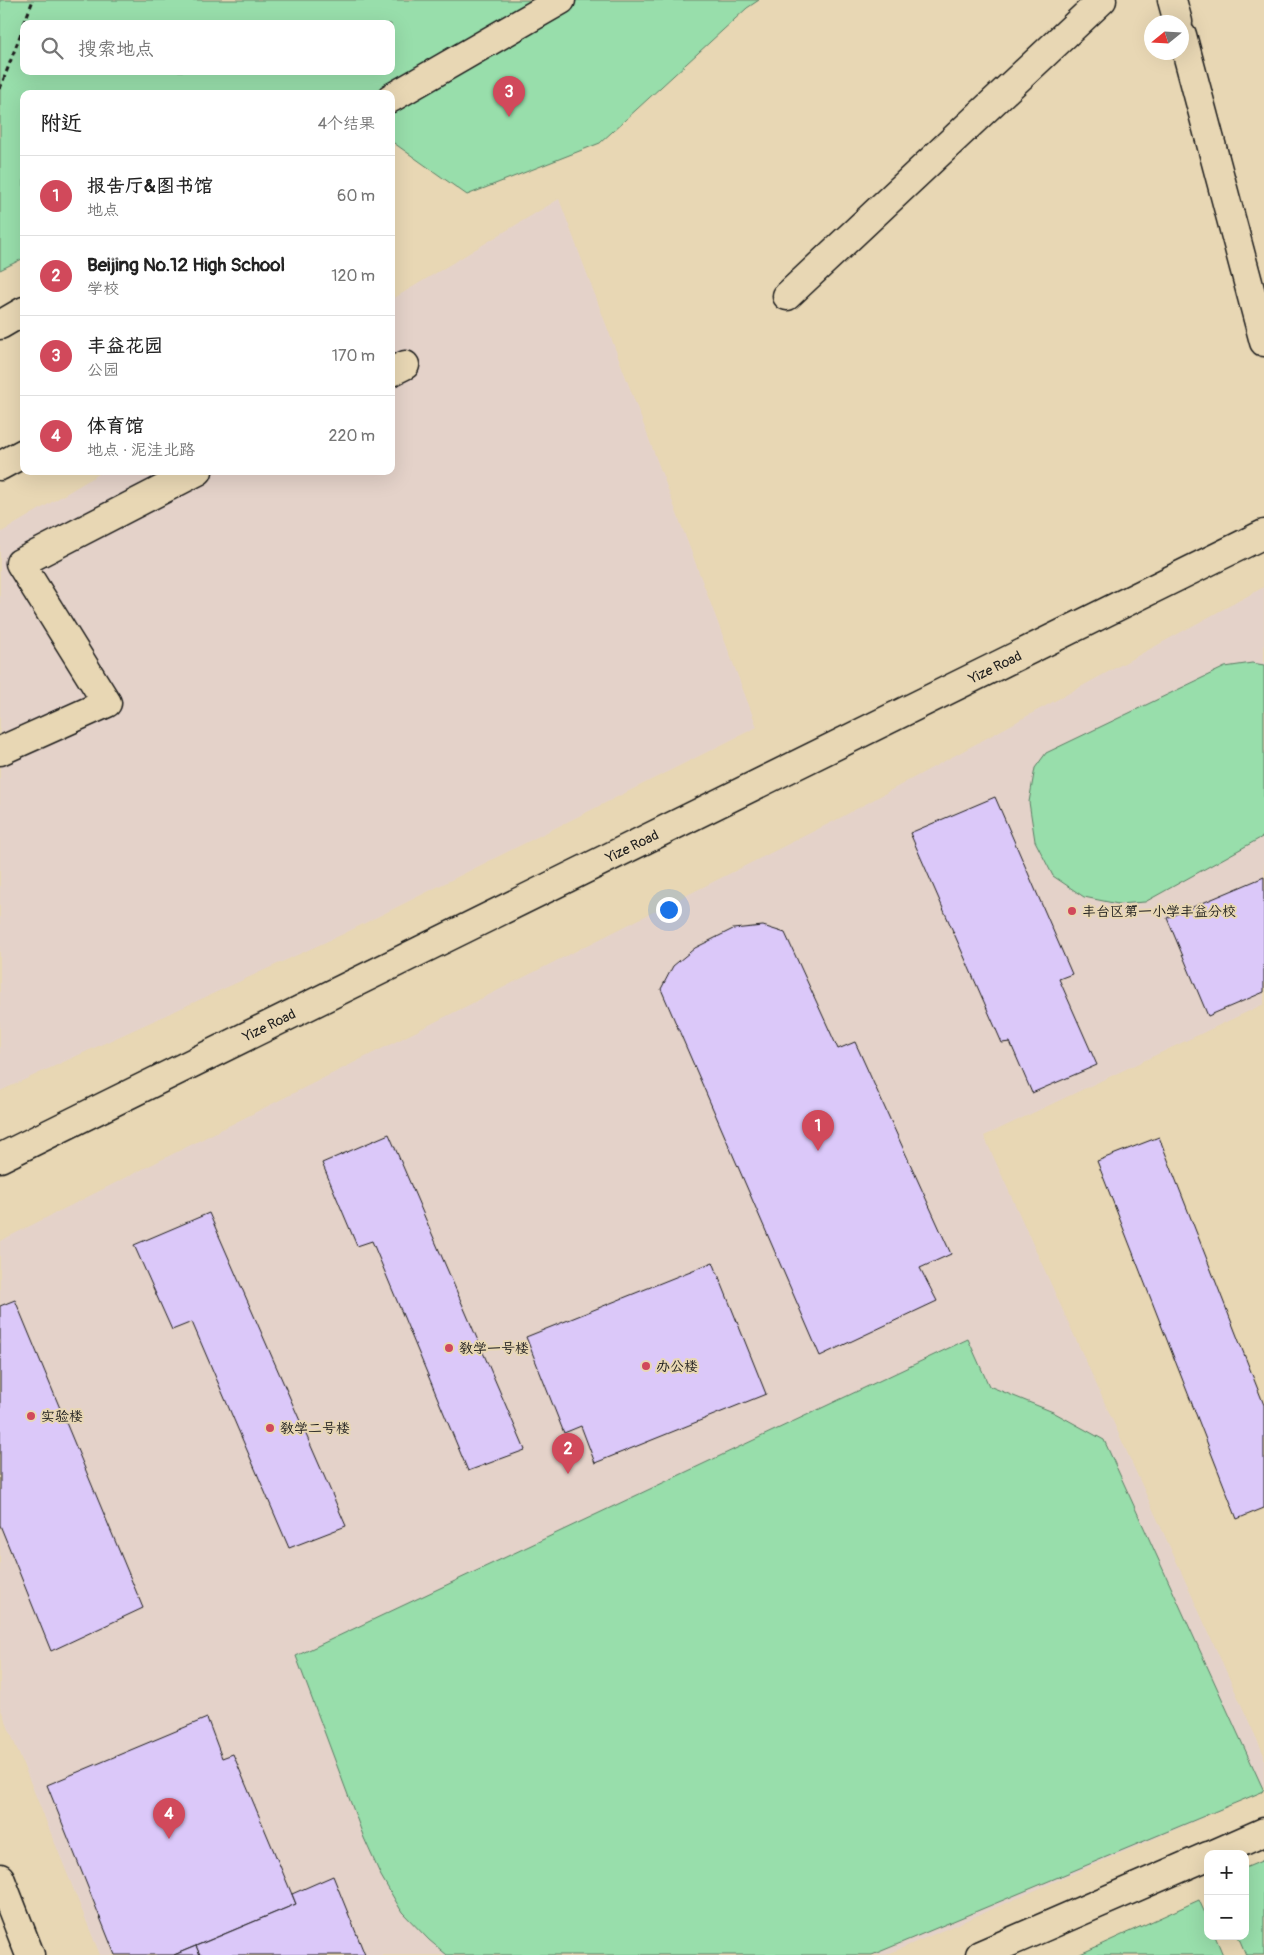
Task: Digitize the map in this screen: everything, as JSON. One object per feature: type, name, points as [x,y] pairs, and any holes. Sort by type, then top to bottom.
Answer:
[{"type":"street","points":[[395,96],[561,0]]},
{"type":"street","points":[[787,296],[1102,0]]},
{"type":"street","points":[[1172,0],[1176,15]]},
{"type":"street","points":[[1189,60],[1264,342]]},
{"type":"street","points":[[0,325],[20,313]]},
{"type":"street","points":[[0,466],[20,455]]},
{"type":"street","points":[[0,751],[107,703],[10,569],[190,475]]},
{"type":"street","name":"Yize Road","points":[[0,1158],[1264,534]]},
{"type":"street","points":[[1223,1850],[1264,1832]]},
{"type":"street","points":[[980,1955],[1204,1858]]},
{"type":"street","points":[[0,1878],[30,1955]]},
{"type":"path","points":[[26,20],[33,0]]},
{"type":"path","points":[[0,89],[20,35]]},
{"type":"shaded area","points":[[559,199],[757,727],[341,935],[0,1091],[0,533],[97,475],[395,475],[395,298]]},
{"type":"shaded area","points":[[1264,587],[1264,1004],[984,1136],[1264,1755],[1264,1791],[886,1955],[100,1955],[0,1707],[0,1241],[838,819]]},
{"type":"green space","points":[[0,0],[759,0],[747,8],[600,143],[467,195],[395,144],[395,90],[20,90],[20,260],[0,270]]},
{"type":"green space","points":[[1252,663],[1264,665],[1264,836],[1145,902],[1118,904],[1084,897],[1053,876],[1035,841],[1029,802],[1035,768],[1046,753],[1225,667]]},
{"type":"green space","points":[[968,1339],[989,1386],[1053,1412],[1104,1440],[1264,1791],[872,1955],[447,1955],[429,1940],[402,1912],[381,1876],[364,1838],[296,1656]]},
{"type":"green space","points":[[1264,1860],[1264,1955],[1246,1955],[1240,1940],[1249,1940],[1249,1866]]},
{"type":"green space","points":[[1199,1900],[1204,1911],[1204,1940],[1217,1940],[1223,1955],[1078,1955]]},
{"type":"building","points":[[995,797],[1072,974],[1059,979],[1097,1065],[1032,1093],[1010,1042],[1002,1043],[910,833]]},
{"type":"building","points":[[1264,877],[1264,992],[1208,1016],[1167,918]]},
{"type":"building","points":[[763,926],[785,933],[838,1049],[855,1042],[951,1254],[920,1268],[937,1301],[820,1356],[661,989],[673,966],[695,948],[733,929]]},
{"type":"building","name":"教学一号楼","points":[[389,1134],[525,1450],[468,1471],[372,1241],[357,1246],[322,1163]]},
{"type":"building","points":[[1159,1137],[1264,1405],[1264,1508],[1237,1519],[1097,1161]]},
{"type":"building","name":"教学二号楼","points":[[209,1213],[346,1526],[289,1548],[192,1322],[172,1330],[134,1245]]},
{"type":"building","name":"办公楼","points":[[713,1262],[766,1394],[595,1463],[581,1426],[564,1433],[526,1337]]},
{"type":"building","name":"实验楼","points":[[15,1300],[143,1608],[51,1651],[0,1525],[0,1306]]},
{"type":"building","points":[[207,1718],[222,1758],[233,1754],[296,1904],[174,1955],[115,1955],[47,1785]]},
{"type":"building","points":[[333,1876],[365,1955],[200,1955],[196,1946],[296,1904],[292,1894]]},
{"type":"building","points":[[196,1946],[200,1955],[174,1955]]},
{"type":"place","name":"丰益花园","points":[[509,117]]},
{"type":"place","name":"丰台区第一小学丰益分校","points":[[1072,911]]},
{"type":"place","name":"报告厅&图书馆","points":[[818,1151]]},
{"type":"place","name":"教学一号楼","points":[[449,1348]]},
{"type":"place","name":"办公楼","points":[[646,1366]]},
{"type":"place","name":"实验楼","points":[[31,1416]]},
{"type":"place","name":"教学二号楼","points":[[270,1428]]},
{"type":"place","name":"Beijing No.12 High School","points":[[568,1474]]},
{"type":"place","name":"体育馆","points":[[169,1839]]}]
